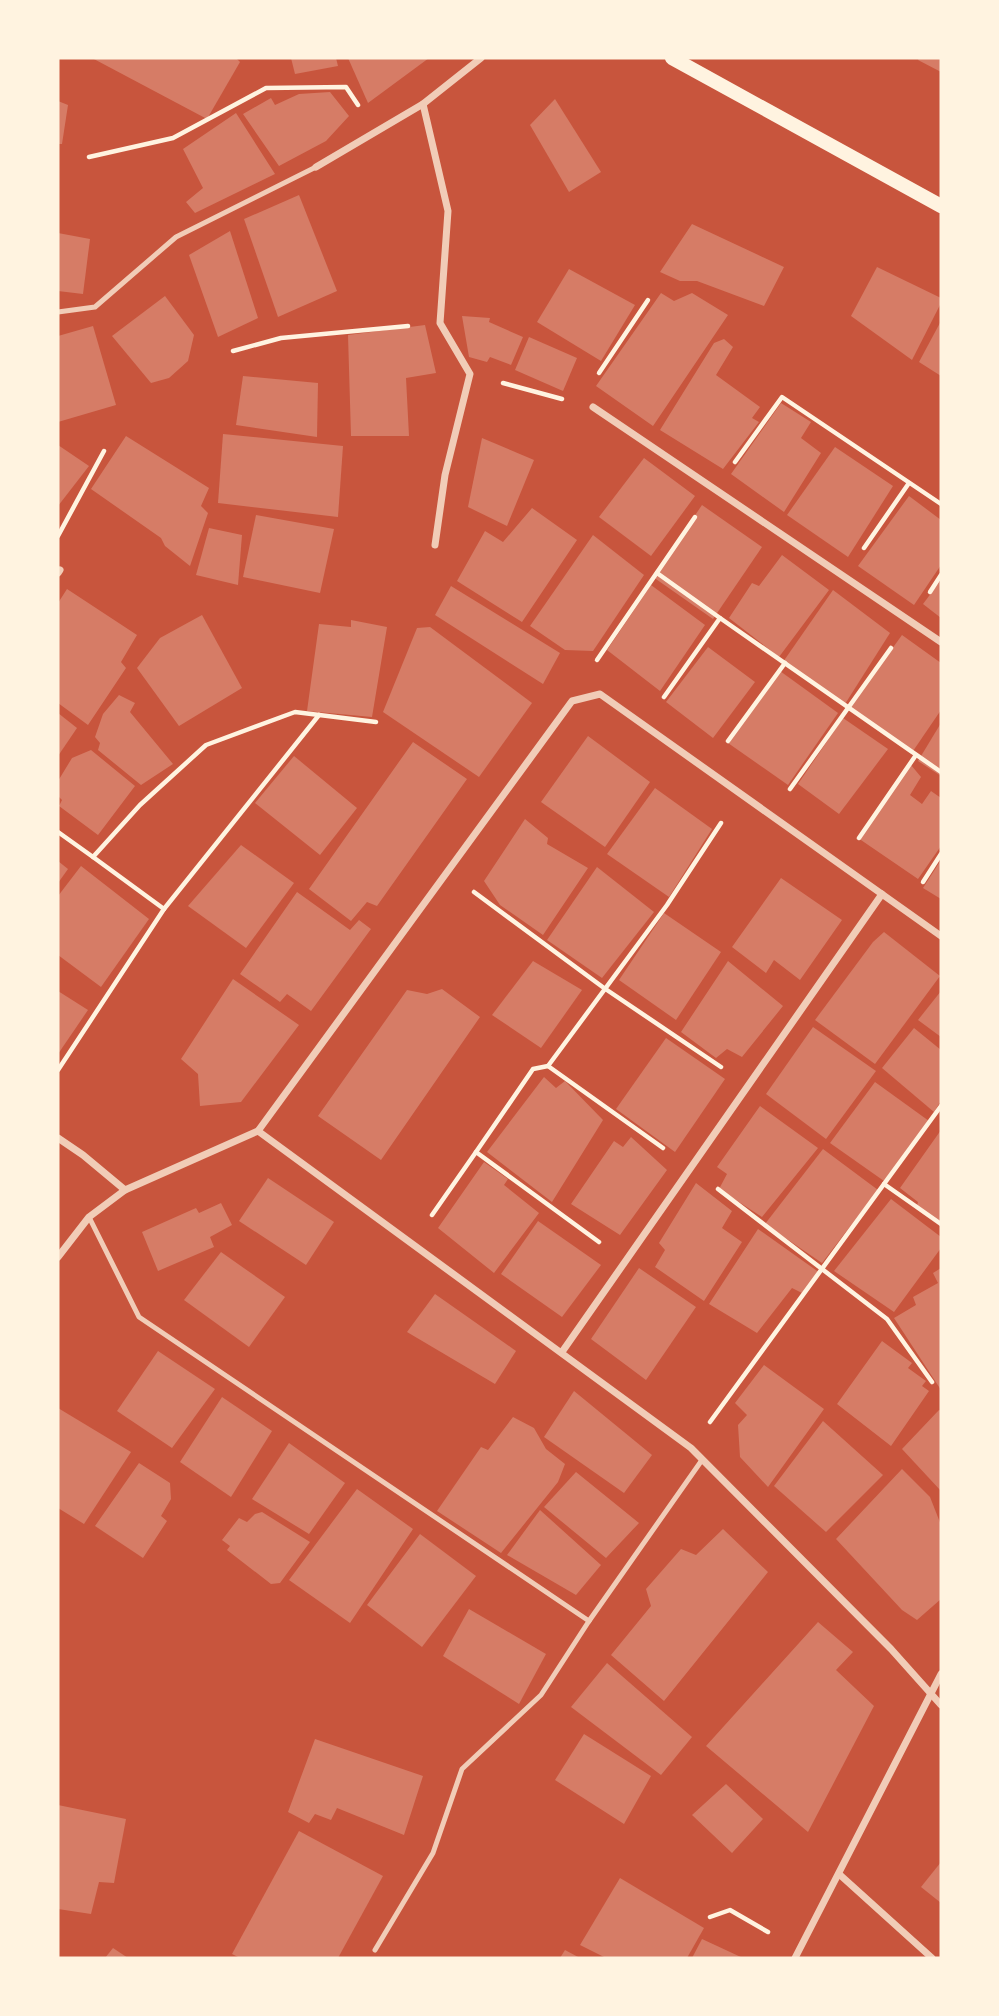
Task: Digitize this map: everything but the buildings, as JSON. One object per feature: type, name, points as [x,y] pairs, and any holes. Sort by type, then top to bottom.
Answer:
[{"type":"main road","points":[[672,58],[941,206]]},
{"type":"street","points":[[316,167],[423,104],[481,58]]},
{"type":"street","points":[[423,104],[448,211],[440,323],[470,374],[445,475],[435,545]]},
{"type":"street","points":[[593,408],[941,642]]},
{"type":"street","points":[[58,1257],[89,1217],[125,1189],[258,1131],[572,701],[600,694],[941,936]]},
{"type":"street","points":[[562,1352],[882,894]]},
{"type":"street","points":[[258,1131],[691,1448],[891,1649],[941,1704]]},
{"type":"street","points":[[58,1138],[125,1189]]},
{"type":"street","points":[[797,1954],[941,1674]]},
{"type":"street","points":[[839,1874],[932,1958]]},
{"type":"lane","points":[[58,312],[95,307],[176,237],[316,167]]},
{"type":"lane","points":[[89,1217],[139,1317],[589,1621]]},
{"type":"lane","points":[[375,1950],[433,1853],[462,1769],[541,1695],[589,1621],[702,1460]]},
{"type":"path","points":[[89,157],[173,138],[266,88],[346,87],[376,132]]},
{"type":"path","points":[[579,403],[648,300]]},
{"type":"path","points":[[233,351],[281,338],[440,323]]},
{"type":"path","points":[[470,374],[593,408]]},
{"type":"path","points":[[58,536],[104,451]]},
{"type":"path","points":[[844,576],[909,483]]},
{"type":"path","points":[[657,573],[941,772]]},
{"type":"path","points":[[772,815],[941,575]]},
{"type":"path","points":[[644,724],[720,618]]},
{"type":"path","points":[[707,769],[785,663]]},
{"type":"path","points":[[93,857],[140,806],[206,745],[295,712],[376,722]]},
{"type":"path","points":[[58,1070],[164,909],[319,715]]},
{"type":"path","points":[[841,865],[916,754]]},
{"type":"path","points":[[58,832],[164,909]]},
{"type":"path","points":[[447,872],[604,988],[748,1085]]},
{"type":"path","points":[[413,1243],[533,1069],[548,1066]]},
{"type":"path","points":[[691,1448],[941,1107]]},
{"type":"path","points":[[476,1152],[625,1262]]},
{"type":"path","points":[[884,1184],[941,1224]]},
{"type":"path","points":[[710,1917],[730,1910],[797,1954]]}]
